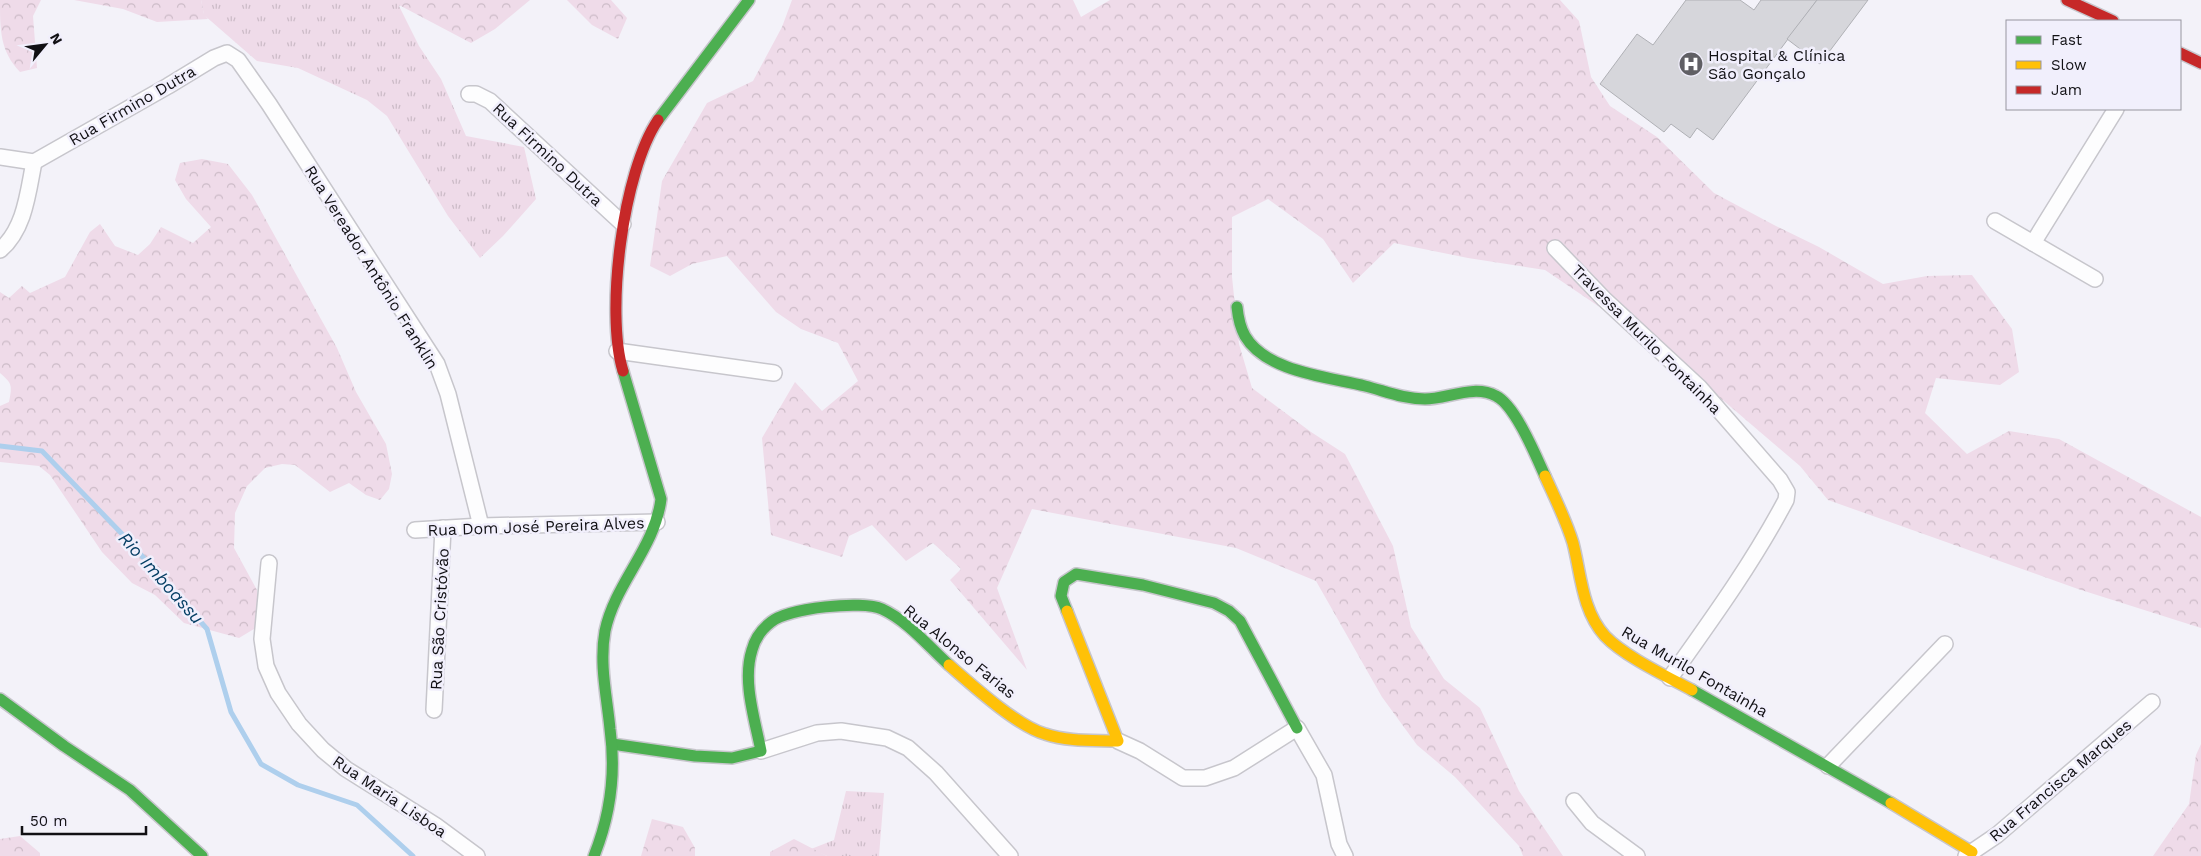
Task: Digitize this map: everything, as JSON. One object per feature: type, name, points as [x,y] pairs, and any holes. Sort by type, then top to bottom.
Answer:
[{"type":"street","points":[[594,856],[606,819],[610,794],[612,744],[602,666],[605,630],[616,598],[657,522],[661,511],[661,500],[617,351],[616,305],[623,224],[635,172],[656,122],[749,0]]},
{"type":"street","points":[[2067,0],[2110,20]]},
{"type":"street","name":"Rua Firmino Dutra","points":[[34,162],[214,58],[228,53],[232,55]]},
{"type":"street","points":[[2181,53],[2200,60]]},
{"type":"street","name":"Rua Vereador Antônio Franklin","points":[[232,55],[238,60],[269,104],[437,364],[448,394],[481,526]]},
{"type":"street","name":"Rua Firmino Dutra","points":[[469,94],[476,94],[490,100],[623,224]]},
{"type":"street","points":[[2033,242],[2115,110]]},
{"type":"street","points":[[0,157],[34,162],[27,199],[16,230],[0,250]]},
{"type":"street","points":[[1996,221],[2095,279]]},
{"type":"street","name":"Travessa Murilo Fontainha","points":[[1555,248],[1614,308],[1700,387],[1780,480],[1787,492],[1786,500],[1737,585],[1670,678]]},
{"type":"street","name":"Rua Murilo Fontainha","points":[[1237,307],[1241,331],[1251,344],[1270,358],[1303,372],[1420,399],[1442,398],[1467,392],[1484,391],[1499,398],[1510,409],[1519,424],[1553,492],[1572,541],[1594,622],[1611,642],[1670,678],[1828,766],[1969,854]]},
{"type":"street","points":[[617,351],[774,373]]},
{"type":"street","name":"Rua Dom José Pereira Alves","points":[[415,530],[481,526],[657,522]]},
{"type":"street","name":"Rua São Cristóvão","points":[[434,710],[443,528]]},
{"type":"street","name":"Rua Maria Lisboa","points":[[269,563],[262,639],[266,666],[278,693],[299,724],[323,750],[346,769],[435,825],[477,856]]},
{"type":"street","points":[[1298,728],[1234,768],[1205,778],[1183,778],[1140,751],[1118,741],[1061,596],[1064,582],[1076,574],[1143,585],[1214,604],[1229,611],[1240,621],[1324,775],[1339,844],[1345,856]]},
{"type":"street","name":"Rua Alonso Farias","points":[[761,752],[748,678],[751,649],[763,627],[783,614],[818,608],[851,606],[878,607],[911,629],[980,692],[1036,731],[1066,739],[1118,741]]},
{"type":"street","points":[[1828,766],[1945,644]]},
{"type":"street","points":[[0,699],[64,746],[130,790],[202,856]]},
{"type":"street","name":"Rua Francisca Marques","points":[[1969,854],[1997,835],[2152,702]]},
{"type":"street","points":[[612,744],[695,756],[732,758],[761,752],[817,733],[840,731],[887,738],[908,748],[936,773],[1010,856]]},
{"type":"street","points":[[1574,801],[1592,824],[1637,856]]},
{"type":"green space","points":[[0,0],[41,0],[33,16],[37,68],[20,72],[8,56],[2,39]]},
{"type":"green space","points":[[74,0],[201,0],[204,14],[208,19],[157,22],[123,9]]},
{"type":"green space","points":[[201,0],[405,0],[399,6],[419,46],[441,79],[466,136],[524,147],[536,199],[503,236],[480,258],[448,216],[387,116],[367,100],[298,68],[257,61],[204,15]]},
{"type":"green space","points":[[405,0],[530,0],[495,29],[471,43],[399,5]]},
{"type":"green space","points":[[567,0],[611,0],[627,18],[618,39],[592,25]]},
{"type":"green space","points":[[792,0],[1073,0],[1081,17],[1110,0],[1560,0],[1579,21],[1591,77],[1610,106],[1657,137],[1714,193],[1819,247],[1883,284],[1927,276],[1972,275],[2012,329],[2019,372],[2000,385],[1936,378],[1925,413],[1967,454],[2009,431],[2059,439],[2201,517],[2201,628],[2078,589],[1828,500],[1800,466],[1669,354],[1545,270],[1468,258],[1394,243],[1353,283],[1323,239],[1268,199],[1232,217],[1232,277],[1239,344],[1252,388],[1311,432],[1345,454],[1393,546],[1411,627],[1444,679],[1480,708],[1519,791],[1563,856],[1523,856],[1519,846],[1455,777],[1417,745],[1382,697],[1316,581],[1236,548],[1032,509],[997,588],[1027,670],[950,580],[961,569],[933,543],[906,561],[872,525],[849,536],[842,557],[771,535],[762,438],[795,382],[822,411],[858,381],[838,343],[801,329],[776,312],[727,256],[692,264],[670,276],[650,266],[662,181],[707,103],[753,81],[782,27]]},
{"type":"green space","points":[[202,159],[228,164],[252,195],[337,348],[356,392],[386,444],[392,474],[389,489],[380,500],[366,495],[349,483],[330,492],[295,465],[282,464],[265,468],[247,486],[235,513],[234,548],[257,590],[259,626],[239,638],[184,623],[155,595],[132,583],[102,552],[50,475],[39,466],[0,462],[0,406],[9,402],[11,389],[7,380],[0,373],[0,292],[9,298],[22,286],[30,293],[65,277],[90,232],[100,224],[115,246],[138,255],[150,244],[161,227],[193,243],[211,227],[186,199],[175,180],[180,163]]},
{"type":"green space","points":[[2201,744],[2201,856],[2153,856],[2189,804],[2196,755]]},
{"type":"green space","points":[[846,791],[884,793],[879,856],[827,856],[811,849],[834,840]]},
{"type":"green space","points":[[652,819],[683,827],[695,848],[695,856],[641,856]]},
{"type":"green space","points":[[20,836],[40,853],[40,856],[0,856],[0,839]]},
{"type":"green space","points":[[794,839],[827,856],[770,856],[770,852]]},
{"type":"building","name":"Hospital & Clínica São Gonçalo","points":[[1686,0],[1740,0],[1754,10],[1761,0],[1817,0],[1713,140],[1697,128],[1690,138],[1671,124],[1664,132],[1600,84],[1637,34],[1653,45]]},
{"type":"building","points":[[1817,0],[1868,0],[1820,64],[1787,39]]},
{"type":"waterway","name":"Rio Imboassu","points":[[0,446],[42,451],[125,537],[207,629],[231,712],[261,764],[298,785],[357,805],[413,856]]},
{"type":"traffic: fast","points":[[658,120],[749,0]]},
{"type":"traffic: fast","points":[[1237,307],[1243,333],[1255,348],[1268,358],[1299,371],[1417,399],[1479,391],[1496,396],[1503,401],[1517,420],[1531,444],[1545,476]]},
{"type":"traffic: fast","points":[[594,856],[608,810],[612,778],[612,745],[603,668],[605,631],[617,597],[651,534],[661,499],[623,371]]},
{"type":"traffic: fast","points":[[1067,611],[1061,596],[1064,582],[1076,574],[1143,585],[1214,603],[1229,611],[1240,621],[1297,728]]},
{"type":"traffic: fast","points":[[612,744],[695,756],[732,758],[761,751],[753,714],[748,674],[753,646],[762,631],[771,622],[780,617],[808,609],[843,605],[872,606],[882,609],[909,627],[949,665]]},
{"type":"traffic: fast","points":[[1692,690],[1891,803]]},
{"type":"traffic: fast","points":[[0,699],[64,746],[130,790],[202,856]]},
{"type":"traffic: slow","points":[[1545,476],[1570,534],[1583,592],[1597,626],[1605,636],[1623,651],[1692,690]]},
{"type":"traffic: slow","points":[[949,665],[1008,714],[1034,730],[1054,737],[1118,741],[1067,611]]},
{"type":"traffic: slow","points":[[1891,803],[1972,852]]},
{"type":"traffic: jam","points":[[2067,0],[2111,20]]},
{"type":"traffic: jam","points":[[2181,53],[2201,63]]},
{"type":"traffic: jam","points":[[623,371],[618,345],[616,314],[621,242],[635,172],[646,143],[658,120]]},
{"type":"place","name":"Hospital & Clínica São Gonçalo","points":[[1691,64]]}]
